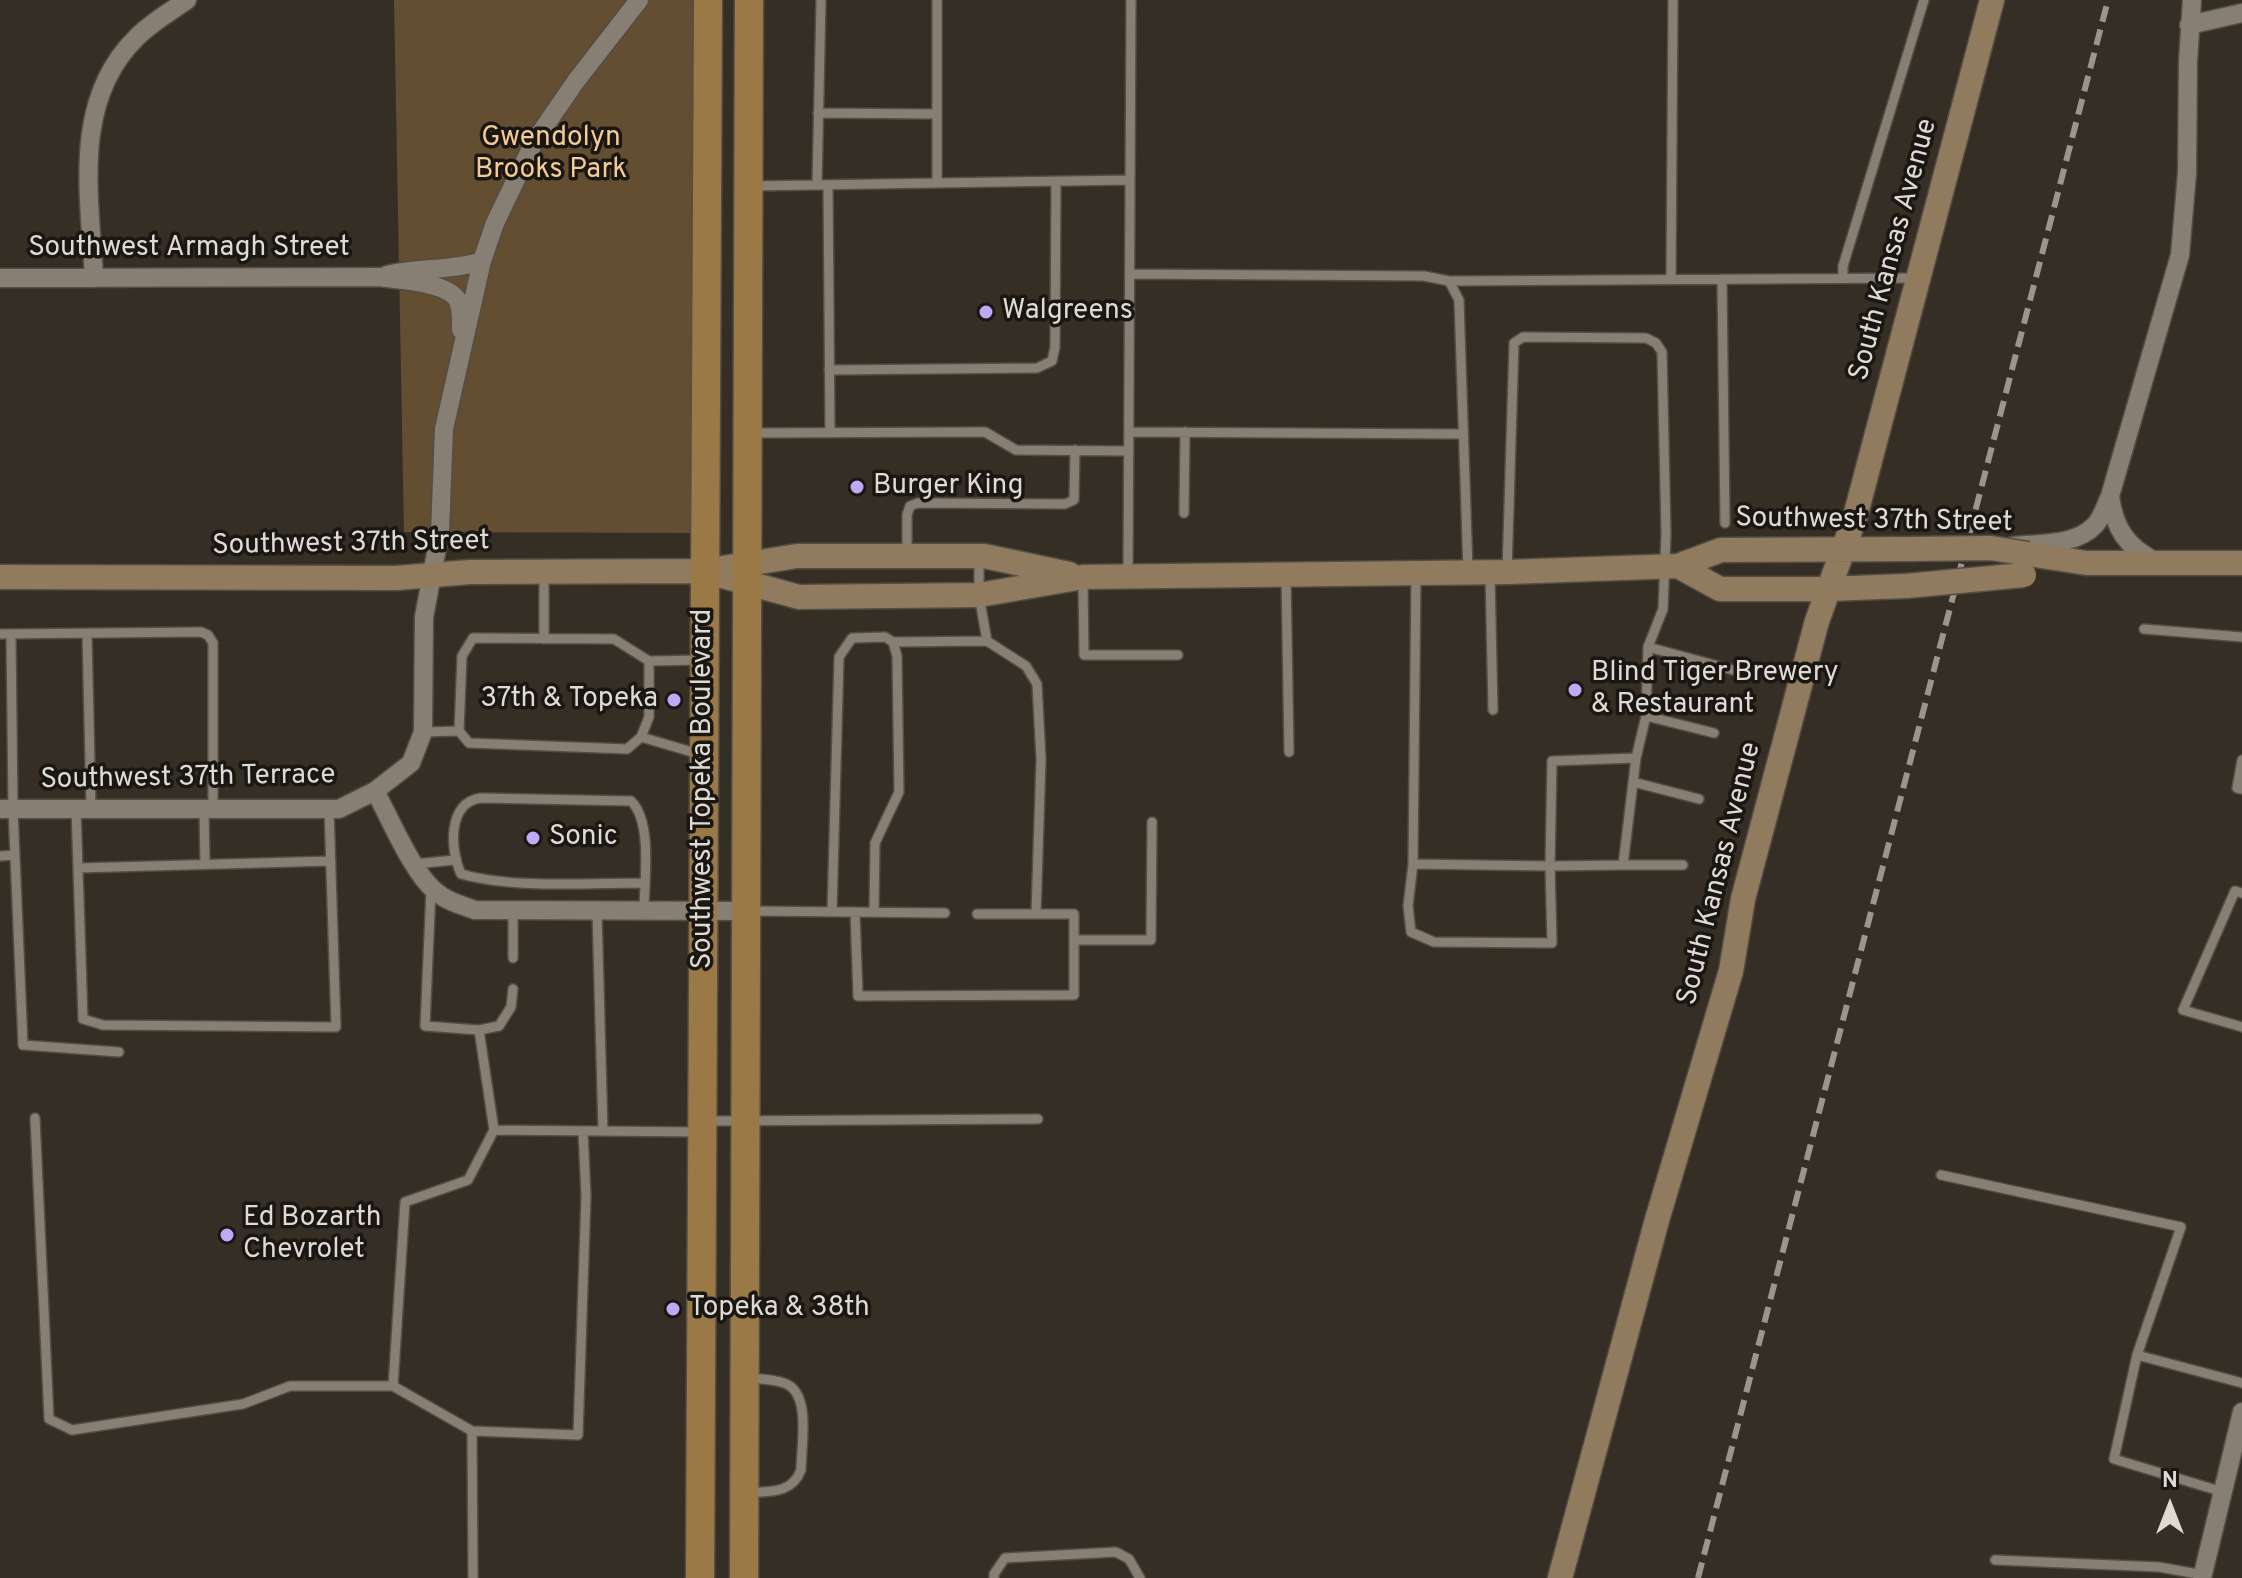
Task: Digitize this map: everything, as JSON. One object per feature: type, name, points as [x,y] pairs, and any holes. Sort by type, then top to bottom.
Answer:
[{"type":"main road","name":"Southwest Topeka Boulevard","points":[[700,1578],[708,0]]},
{"type":"main road","name":"Southwest Topeka Boulevard","points":[[744,1578],[749,0]]},
{"type":"main road","name":"South Kansas Avenue","points":[[1560,1578],[1657,1220],[1731,971],[1743,899],[1827,589],[1855,517],[1992,0]]},
{"type":"main road","name":"Southwest 37th Street","points":[[0,577],[433,577],[470,572],[704,571],[747,574],[799,597],[979,595],[1083,577],[1488,572],[1672,566],[1721,550],[1991,548],[2028,558],[2087,563],[2242,563]]},
{"type":"main road","name":"Southwest 37th Street","points":[[747,574],[797,556],[979,556],[1083,577]]},
{"type":"main road","name":"Southwest 37th Street","points":[[1672,566],[1720,589],[1827,589],[1906,586],[2028,558]]},
{"type":"street","points":[[94,278],[88,149],[92,119],[101,91],[115,63],[134,39],[187,0]]},
{"type":"street","name":"Southwest 37th Terrace","points":[[7,809],[329,809],[349,805],[375,791],[411,763],[423,732],[424,617],[440,532],[444,429],[482,261],[509,190],[534,142],[576,81],[639,0]]},
{"type":"street","points":[[2028,558],[2059,541],[2087,532],[2097,524],[2110,496],[2180,255],[2187,173],[2192,0]]},
{"type":"street","points":[[2189,25],[2242,13]]},
{"type":"street","name":"Southwest Armagh Street","points":[[379,277],[410,269],[461,267],[482,261]]},
{"type":"street","name":"Southwest Armagh Street","points":[[0,278],[379,277],[439,287],[450,293],[458,301],[462,353]]},
{"type":"street","points":[[2110,496],[2122,536],[2140,554],[2159,563]]},
{"type":"street","points":[[375,791],[431,887],[453,903],[475,910],[747,911]]},
{"type":"street","points":[[2202,1576],[2242,1412]]},
{"type":"lane","points":[[821,0],[818,113],[830,433]]},
{"type":"lane","points":[[937,0],[937,183]]},
{"type":"lane","points":[[1128,576],[1131,0]]},
{"type":"lane","points":[[1671,280],[1673,0]]},
{"type":"lane","points":[[1843,278],[1843,266],[1924,0]]},
{"type":"lane","points":[[818,113],[937,114]]},
{"type":"lane","points":[[748,186],[1130,180]]},
{"type":"lane","points":[[829,370],[1037,368],[1052,361],[1055,347],[1056,181]]},
{"type":"lane","points":[[1130,274],[1424,276],[1449,281],[1919,278]]},
{"type":"lane","points":[[1722,279],[1725,523]]},
{"type":"lane","points":[[1449,281],[1459,300],[1463,434],[1488,572],[1493,710]]},
{"type":"lane","points":[[1488,572],[1514,343],[1523,337],[1646,338],[1656,343],[1662,352],[1672,566],[1663,609],[1648,647],[1646,716],[1636,758],[1623,865]]},
{"type":"lane","points":[[747,433],[985,432],[1016,450],[1129,451]]},
{"type":"lane","points":[[1129,432],[1463,434]]},
{"type":"lane","points":[[1184,513],[1185,432]]},
{"type":"lane","points":[[907,556],[907,515],[910,506],[918,503],[1065,504],[1074,500],[1075,450]]},
{"type":"lane","points":[[979,556],[979,595],[987,641]]},
{"type":"lane","points":[[544,572],[544,639]]},
{"type":"lane","points":[[1416,573],[1413,864],[1408,906],[1411,932],[1434,942],[1552,943],[1552,761],[1636,758]]},
{"type":"lane","points":[[1286,575],[1289,752]]},
{"type":"lane","points":[[1083,577],[1084,655],[1178,655]]},
{"type":"lane","points":[[2144,629],[2242,637]]},
{"type":"lane","points":[[119,1052],[23,1045],[15,855],[7,809],[5,634],[201,632],[208,635],[213,643],[205,864]]},
{"type":"lane","points":[[87,634],[83,809],[78,868],[83,1019],[103,1025],[336,1027],[329,809]]},
{"type":"lane","points":[[832,911],[839,657],[852,638],[885,637],[893,642],[987,641],[1026,666],[1037,684],[1041,759],[1036,914]]},
{"type":"lane","points":[[649,661],[649,717],[641,737],[627,749],[469,743],[459,731],[462,656],[473,638],[614,639],[649,661],[704,660]]},
{"type":"lane","points":[[874,912],[875,843],[899,792],[897,656],[893,642]]},
{"type":"lane","points":[[1648,647],[1733,670]]},
{"type":"lane","points":[[1646,716],[1714,733]]},
{"type":"lane","points":[[423,732],[459,731]]},
{"type":"lane","points":[[641,737],[704,755]]},
{"type":"lane","points":[[2242,760],[2237,788],[2242,789]]},
{"type":"lane","points":[[1633,782],[1699,799]]},
{"type":"lane","points":[[644,883],[483,880],[461,874],[453,849],[458,813],[471,799],[631,801],[642,818],[644,883],[644,911]]},
{"type":"lane","points":[[1074,940],[1151,940],[1152,822]]},
{"type":"lane","points":[[0,856],[15,855]]},
{"type":"lane","points":[[415,864],[455,860]]},
{"type":"lane","points":[[78,868],[331,861]]},
{"type":"lane","points":[[1413,864],[1683,865]]},
{"type":"lane","points":[[431,887],[425,1026],[479,1030],[499,1026],[511,1007],[513,989]]},
{"type":"lane","points":[[2242,893],[2235,891],[2183,1010],[2242,1027]]},
{"type":"lane","points":[[513,910],[513,958]]},
{"type":"lane","points":[[747,911],[945,913]]},
{"type":"lane","points":[[597,912],[603,1131]]},
{"type":"lane","points":[[855,912],[858,996],[1074,995],[1074,914],[977,914]]},
{"type":"lane","points":[[393,1386],[405,1202],[468,1180],[494,1130],[479,1030]]},
{"type":"lane","points":[[35,1118],[49,1419],[72,1430],[243,1404],[290,1386],[393,1386],[472,1431],[578,1435],[586,1196],[583,1131]]},
{"type":"lane","points":[[494,1130],[603,1131],[746,1121],[1038,1119]]},
{"type":"lane","points":[[1941,1175],[2181,1227],[2137,1355],[2114,1459],[2223,1492]]},
{"type":"lane","points":[[2137,1355],[2242,1383]]},
{"type":"lane","points":[[745,1378],[784,1383],[795,1389],[802,1401],[801,1470],[797,1481],[786,1489],[745,1493]]},
{"type":"lane","points":[[472,1431],[473,1578]]},
{"type":"lane","points":[[994,1578],[1005,1558],[1116,1552],[1129,1559],[1140,1578]]},
{"type":"lane","points":[[1995,1560],[2159,1567],[2202,1576]]},
{"type":"green space","name":"Gwendolyn Brooks Park","points":[[394,0],[707,0],[704,533],[404,532]]},
{"type":"railway","points":[[1698,1578],[2108,0]]},
{"type":"place","name":"Walgreens","points":[[986,312]]},
{"type":"place","name":"Burger King","points":[[857,487]]},
{"type":"place","name":"Blind Tiger Brewery & Restaurant","points":[[1575,690]]},
{"type":"place","name":"37th & Topeka","points":[[674,700]]},
{"type":"place","name":"Sonic","points":[[533,838]]},
{"type":"place","name":"Ed Bozarth Chevrolet","points":[[227,1235]]},
{"type":"place","name":"Topeka & 38th","points":[[673,1309]]}]
